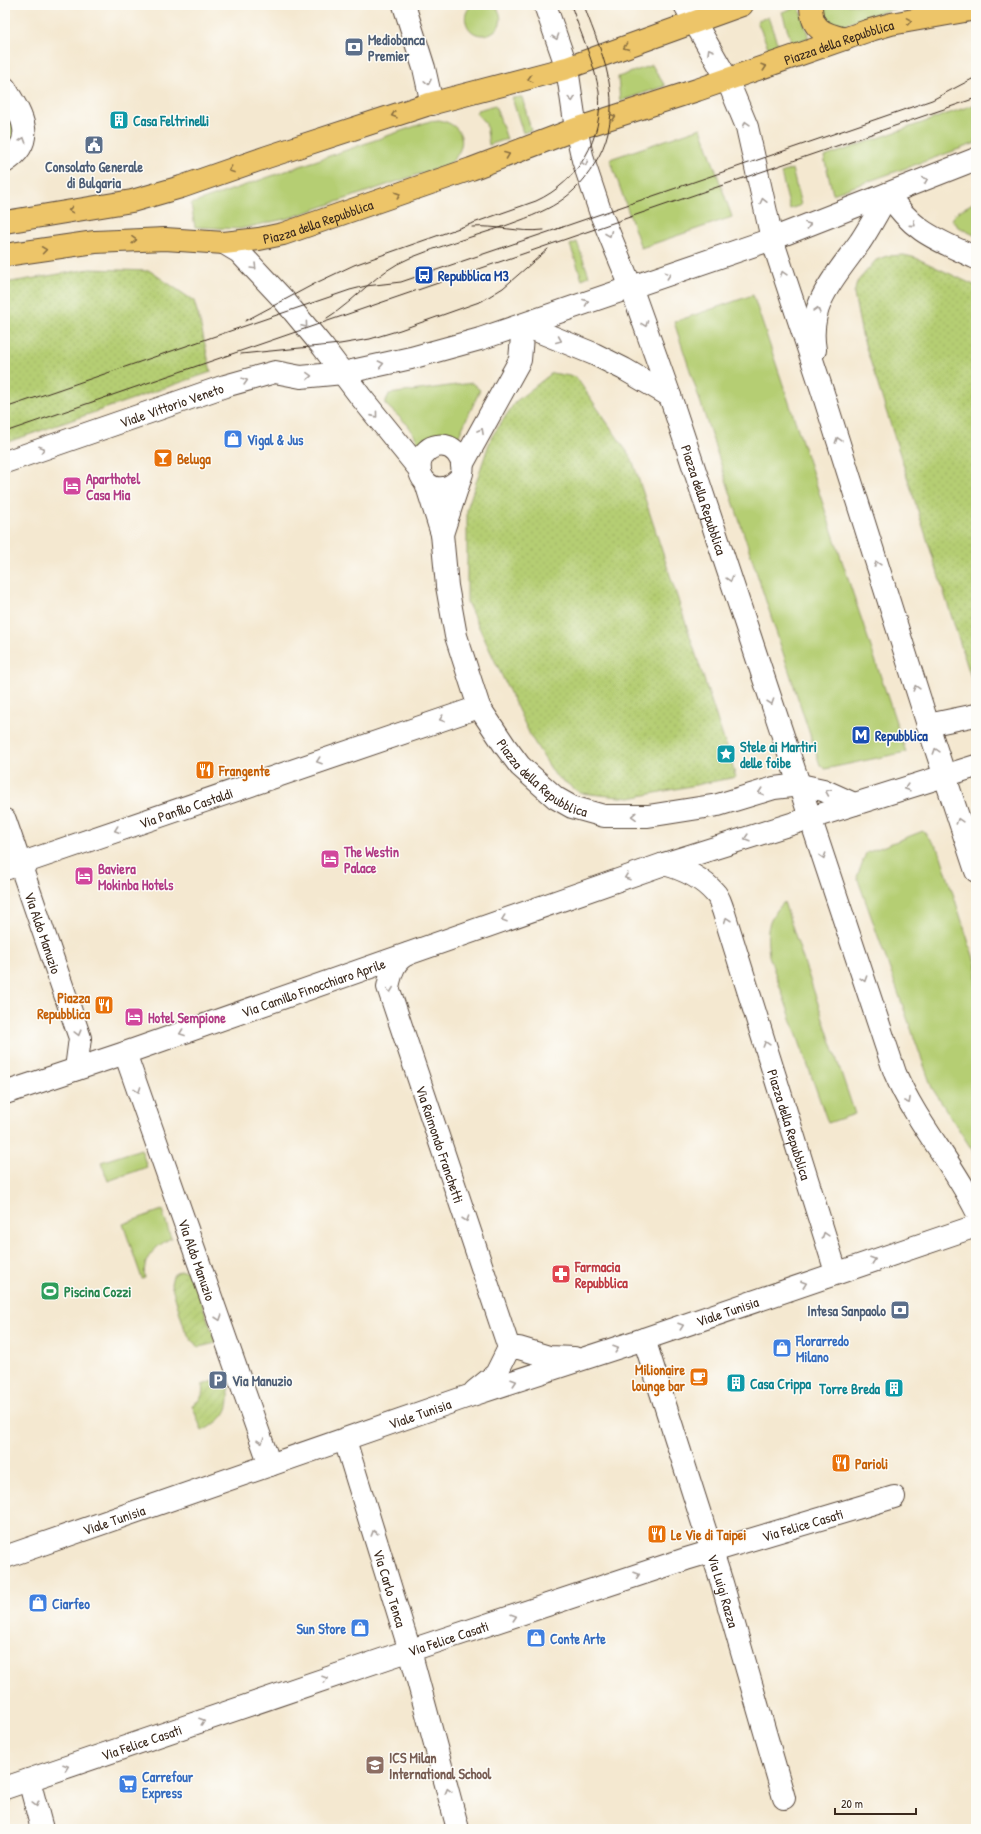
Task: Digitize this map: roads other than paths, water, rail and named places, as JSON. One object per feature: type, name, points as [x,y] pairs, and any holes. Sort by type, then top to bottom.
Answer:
[{"type":"main road","points":[[5,222],[132,201],[181,187],[267,156],[432,104],[567,68],[689,14],[742,5]]},
{"type":"main road","points":[[811,5],[811,16],[816,26],[825,34],[845,39]]},
{"type":"main road","name":"Piazza della Repubblica","points":[[224,243],[259,239],[295,231],[471,169],[576,129],[727,80],[891,24],[976,9]]},
{"type":"main road","points":[[5,255],[95,242],[165,239],[224,243]]},
{"type":"street","points":[[404,5],[424,68],[432,104]]},
{"type":"street","name":"Piazza della Repubblica","points":[[545,5],[567,68],[576,129],[583,160],[601,214],[631,288],[670,396],[746,630],[800,785],[898,1080],[909,1104],[961,1181],[976,1210]]},
{"type":"street","points":[[689,14],[727,80],[747,127],[772,239],[822,390],[944,777],[976,872]]},
{"type":"street","points":[[5,88],[12,107],[24,123],[25,134],[20,148],[5,162]]},
{"type":"street","points":[[343,373],[440,350],[523,325],[772,239],[976,159]]},
{"type":"street","points":[[888,194],[903,215],[919,230],[976,258]]},
{"type":"street","points":[[822,390],[813,333],[818,306],[827,288],[864,236],[888,194]]},
{"type":"street","name":"Piazza della Repubblica","points":[[224,243],[239,252],[259,272],[323,347],[423,477],[442,534],[447,586],[454,624],[479,706],[511,755],[529,774],[564,803],[593,813],[625,817],[673,813],[718,805],[774,788],[800,785],[823,790],[854,804]]},
{"type":"street","points":[[523,325],[599,357],[670,396]]},
{"type":"street","name":"Piazza della Repubblica","points":[[442,534],[460,473],[520,360],[523,325]]},
{"type":"street","name":"Viale Vittorio Veneto","points":[[5,462],[225,386],[275,372],[301,376],[343,373]]},
{"type":"street","points":[[437,446],[449,447],[456,451],[460,473],[448,488],[440,489],[423,477],[421,458],[425,453],[437,446]]},
{"type":"street","name":"Via Panfilo Castaldi","points":[[12,866],[479,706]]},
{"type":"street","points":[[928,725],[976,715]]},
{"type":"street","points":[[416,950],[664,864],[976,766]]},
{"type":"street","name":"Via Aldo Manuzio","points":[[5,820],[12,866],[80,1038],[76,1069]]},
{"type":"street","name":"Piazza della Repubblica","points":[[664,864],[689,872],[716,893],[723,910],[836,1272]]},
{"type":"street","name":"Via Camillo Finocchiaro Aprile","points":[[5,1093],[125,1053],[416,950]]},
{"type":"street","name":"Via Raimondo Franchetti","points":[[416,950],[402,957],[394,965],[388,987],[509,1348]]},
{"type":"street","name":"Via Aldo Manuzio","points":[[125,1053],[270,1465]]},
{"type":"street","points":[[836,1272],[976,1226]]},
{"type":"street","name":"Viale Tunisia","points":[[5,1557],[463,1398],[588,1358],[836,1272]]},
{"type":"street","name":"Via Luigi Razza","points":[[644,1339],[712,1552],[784,1798]]},
{"type":"street","points":[[463,1398],[485,1384],[496,1374],[509,1348],[519,1348],[549,1357],[588,1358]]},
{"type":"street","name":"Via Carlo Tenca","points":[[345,1440],[410,1651],[458,1829]]},
{"type":"street","name":"Via Felice Casati","points":[[5,1788],[686,1559],[894,1497]]},
{"type":"street","points":[[29,1780],[42,1829]]},
{"type":"tram line","points":[[245,321],[318,282],[354,265],[536,201],[551,193],[564,182],[576,170],[585,157],[597,126],[599,109],[599,92],[597,81],[587,48],[571,5]]},
{"type":"tram line","points":[[327,318],[348,303],[376,278],[398,264],[432,250],[533,215],[558,202],[570,194],[580,184],[590,171],[603,148],[611,115],[610,89],[606,67],[584,5]]},
{"type":"tram line","points":[[557,229],[932,100],[976,77]]},
{"type":"tram line","points":[[5,432],[976,98]]},
{"type":"tram line","points":[[472,227],[490,227],[526,231],[544,230]]},
{"type":"tram line","points":[[5,408],[350,290],[366,286],[401,282],[563,227]]},
{"type":"tram line","points":[[241,354],[340,344],[370,339],[400,330],[482,301],[503,288],[548,249]]},
{"type":"place","name":"Mediobanca Premier","points":[[354,47]]},
{"type":"place","name":"Casa Feltrinelli","points":[[119,120]]},
{"type":"place","name":"Consolato Generale di Bulgaria","points":[[94,145]]},
{"type":"place","name":"Repubblica M3","points":[[424,275]]},
{"type":"place","name":"Vigal & Jus","points":[[233,439]]},
{"type":"place","name":"Beluga","points":[[163,458]]},
{"type":"place","name":"Aparthotel Casa Mia","points":[[72,486]]},
{"type":"place","name":"Repubblica","points":[[861,735]]},
{"type":"place","name":"Stele ai Martiri delle foibe","points":[[726,754]]},
{"type":"place","name":"Frangente","points":[[205,770]]},
{"type":"place","name":"The Westin Palace","points":[[330,859]]},
{"type":"place","name":"Baviera Mokinba Hotels","points":[[84,876]]},
{"type":"place","name":"Piazza Repubblica","points":[[104,1005]]},
{"type":"place","name":"Hotel Sempione","points":[[134,1017]]},
{"type":"place","name":"Farmacia Repubblica","points":[[561,1274]]},
{"type":"place","name":"Piscina Cozzi","points":[[50,1291]]},
{"type":"place","name":"Intesa Sanpaolo","points":[[900,1310]]},
{"type":"place","name":"Florarredo Milano","points":[[782,1348]]},
{"type":"place","name":"Milionaire lounge bar","points":[[699,1377]]},
{"type":"place","name":"Via Manuzio","points":[[218,1380]]},
{"type":"place","name":"Casa Crippa","points":[[736,1383]]},
{"type":"place","name":"Torre Breda","points":[[894,1388]]},
{"type":"place","name":"Parioli","points":[[841,1463]]},
{"type":"place","name":"Le Vie di Taipei","points":[[657,1534]]},
{"type":"place","name":"Ciarfeo","points":[[38,1603]]},
{"type":"place","name":"Sun Store","points":[[360,1628]]},
{"type":"place","name":"Conte Arte","points":[[536,1638]]},
{"type":"place","name":"ICS Milan International School","points":[[375,1765]]},
{"type":"place","name":"Carrefour Express","points":[[128,1784]]}]
